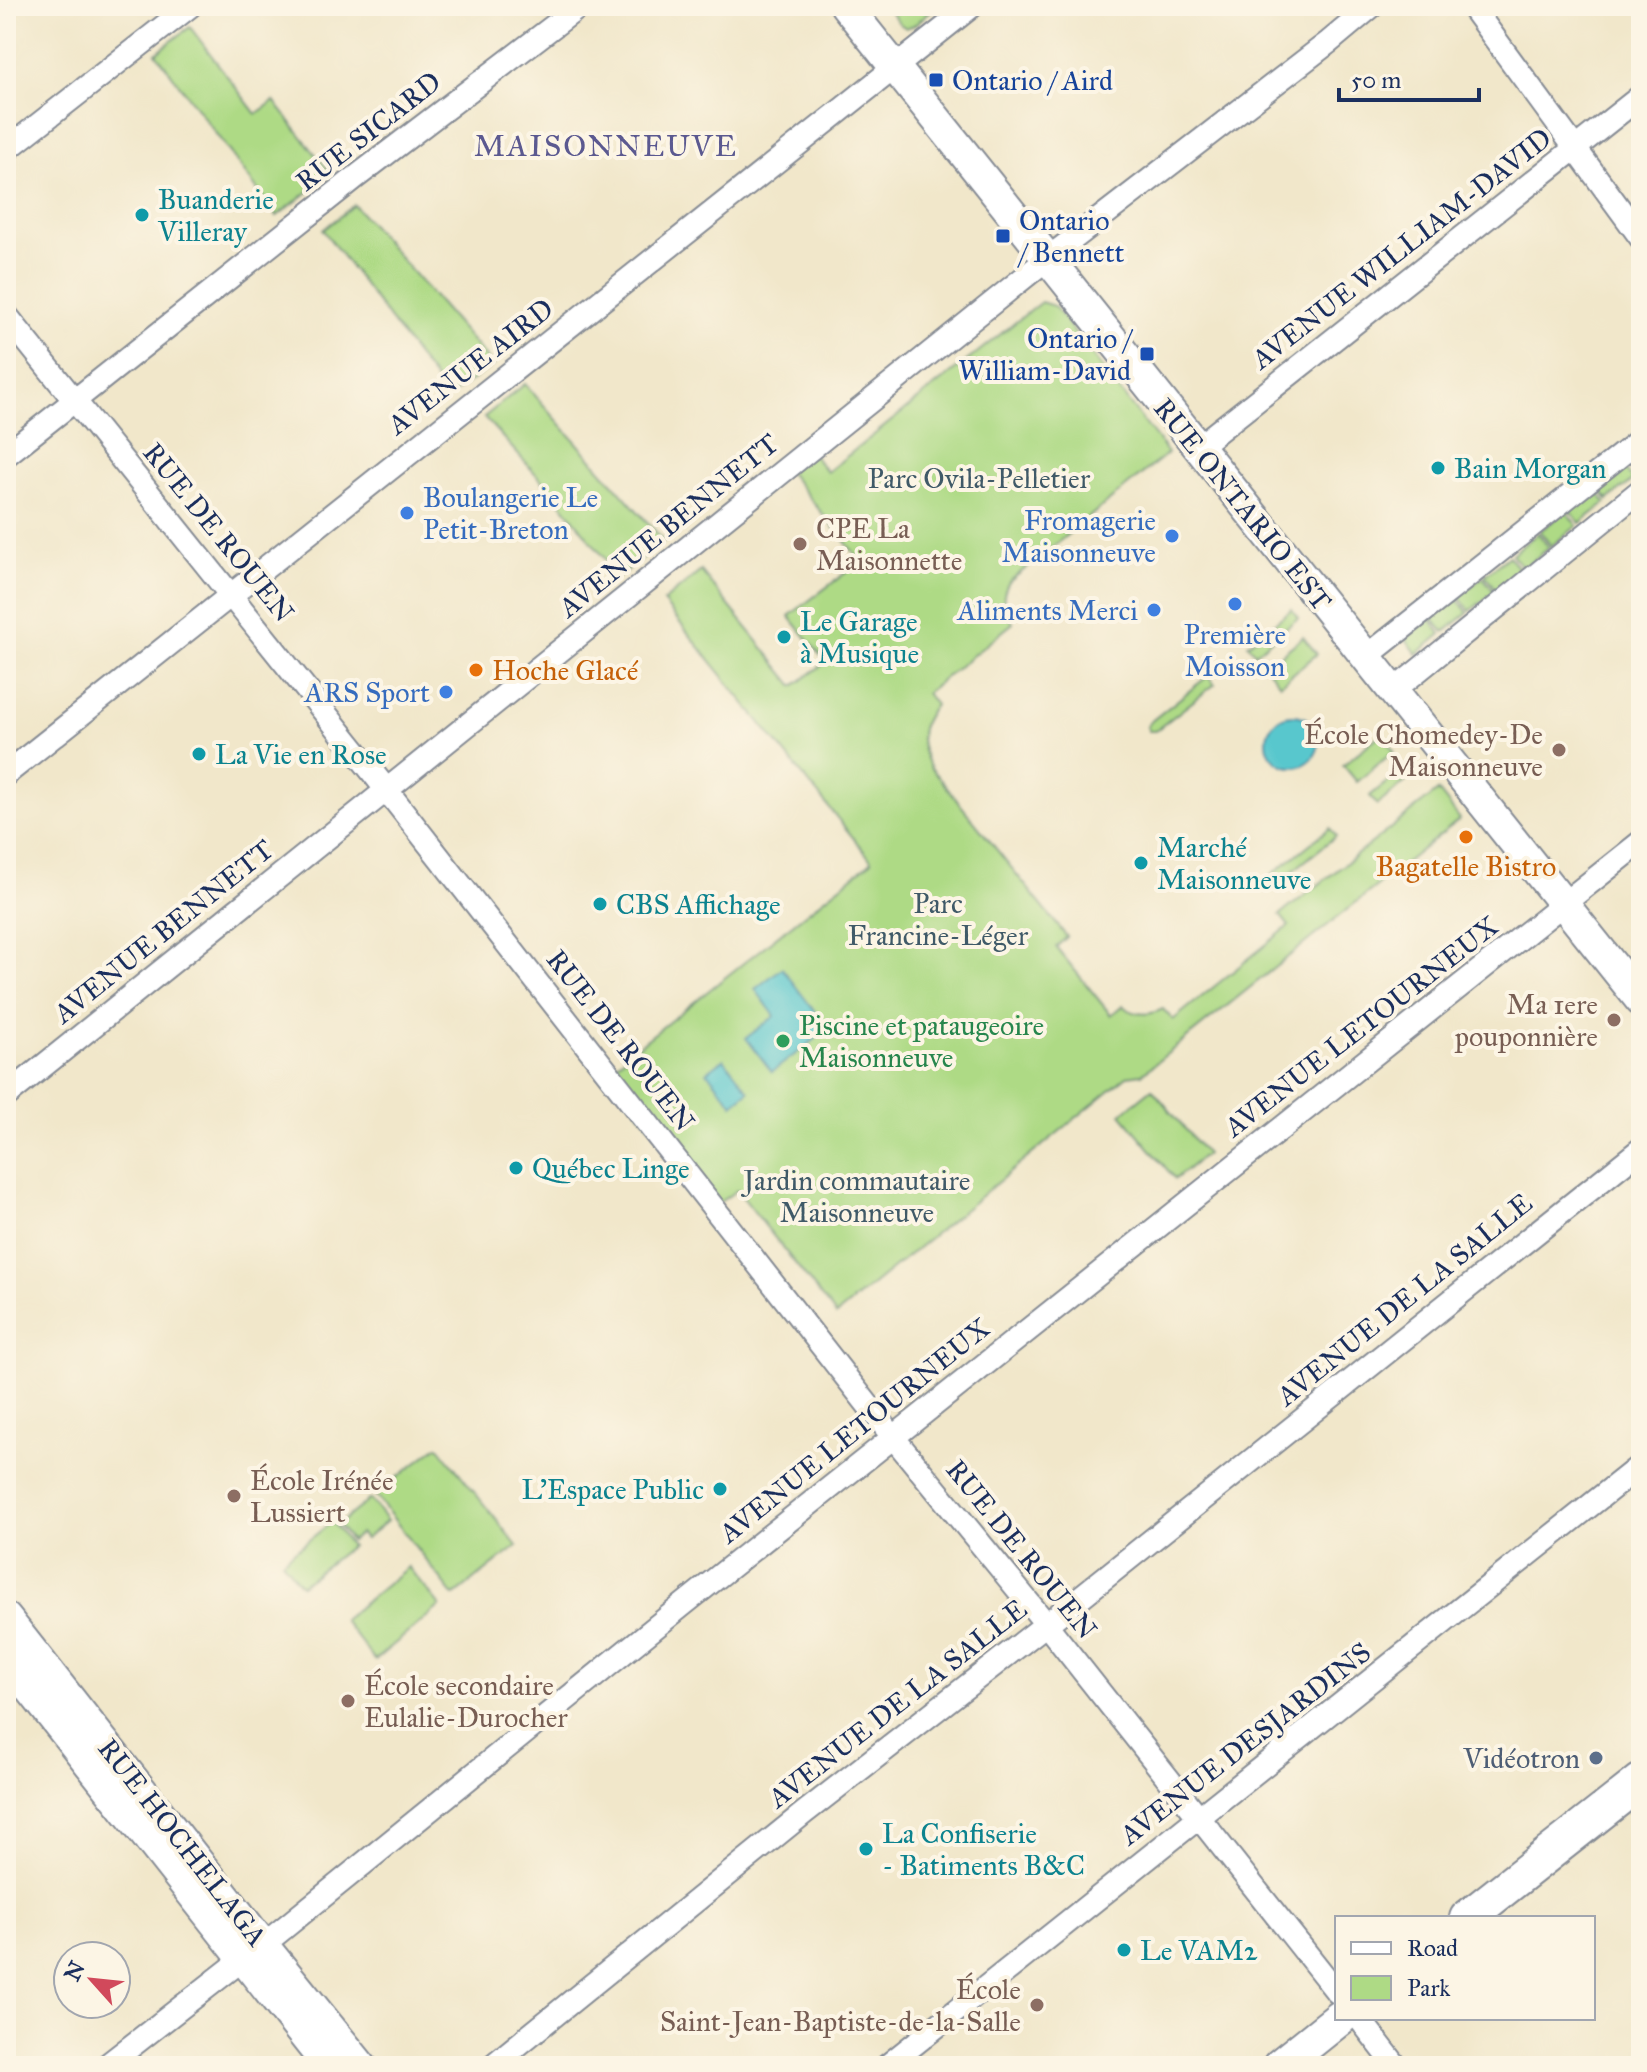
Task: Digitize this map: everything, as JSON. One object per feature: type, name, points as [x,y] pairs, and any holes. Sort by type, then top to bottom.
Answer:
[{"type":"main road","name":"RUE ONTARIO EST","points":[[846,6],[1641,1001]]},
{"type":"main road","name":"RUE HOCHELAGA","points":[[6,1618],[253,1952],[328,2066]]},
{"type":"main road","name":"RUE HOCHELAGA","points":[[6,1658],[253,1952],[361,2066]]},
{"type":"main road","points":[[1470,1916],[1641,1781]]},
{"type":"main road","points":[[1499,1916],[1641,1804]]},
{"type":"main road","points":[[1280,2066],[1356,2020]]},
{"type":"main road","points":[[1310,2066],[1357,2020]]},
{"type":"street","points":[[6,150],[190,6]]},
{"type":"street","name":"RUE SICARD","points":[[6,455],[356,177],[580,6]]},
{"type":"street","name":"AVENUE AIRD","points":[[6,774],[972,6]]},
{"type":"street","name":"AVENUE BENNETT","points":[[6,1096],[1047,259],[1372,6]]},
{"type":"street","points":[[1471,6],[1641,238]]},
{"type":"street","name":"AVENUE WILLIAM-DAVID","points":[[1198,447],[1641,96]]},
{"type":"street","name":"RUE DE ROUEN","points":[[6,315],[386,789],[893,1437],[1046,1624],[1335,1989]]},
{"type":"street","points":[[1366,657],[1641,439]]},
{"type":"street","points":[[1393,691],[1641,490]]},
{"type":"street","name":"AVENUE LETOURNEUX","points":[[106,2066],[253,1952],[893,1437],[1641,842]]},
{"type":"street","name":"AVENUE DE LA SALLE","points":[[492,2066],[811,1808],[1641,1149]]},
{"type":"street","name":"AVENUE DESJARDINS","points":[[887,2066],[1641,1465]]},
{"type":"street","points":[[1359,2020],[1396,2066]]},
{"type":"green space","points":[[886,6],[937,6],[906,28]]},
{"type":"green space","points":[[190,27],[256,114],[274,101],[331,174],[277,216],[156,53]]},
{"type":"green space","points":[[354,205],[493,365],[448,397],[323,230]]},
{"type":"green space","points":[[1041,302],[1054,306],[1168,453],[1009,582],[1004,603],[1013,623],[926,693],[935,705],[922,728],[921,744],[931,768],[1067,937],[1056,947],[1111,1015],[1123,1006],[1143,1014],[1163,1009],[1173,1020],[1289,926],[1280,915],[1438,791],[1460,819],[1142,1074],[1127,1076],[836,1315],[737,1190],[713,1207],[607,1071],[872,861],[663,602],[701,571],[794,686],[826,662],[789,616],[861,561],[786,469],[809,450],[827,472]]},
{"type":"green space","points":[[525,384],[664,541],[619,577],[555,495],[484,417]]},
{"type":"green space","points":[[1622,465],[1633,480],[1608,500],[1596,486]]},
{"type":"green space","points":[[1594,488],[1606,503],[1580,523],[1568,508]]},
{"type":"green space","points":[[1566,511],[1577,526],[1551,546],[1540,531]]},
{"type":"green space","points":[[1538,533],[1549,548],[1523,568],[1512,554]]},
{"type":"green space","points":[[1509,556],[1520,571],[1496,590],[1485,575]]},
{"type":"green space","points":[[1483,577],[1494,592],[1470,611],[1458,596]]},
{"type":"green space","points":[[1456,598],[1468,613],[1444,632],[1432,618]]},
{"type":"green space","points":[[1292,609],[1298,618],[1255,653],[1248,644]]},
{"type":"green space","points":[[1430,619],[1441,634],[1417,654],[1406,639]]},
{"type":"green space","points":[[1303,637],[1317,654],[1280,684],[1266,667]]},
{"type":"green space","points":[[1208,676],[1215,684],[1155,731],[1149,731],[1149,723]]},
{"type":"green space","points":[[1381,734],[1394,751],[1357,782],[1343,765]]},
{"type":"green space","points":[[1413,761],[1420,770],[1377,805],[1370,796]]},
{"type":"green space","points":[[1330,828],[1336,836],[1273,885],[1269,880],[1271,875]]},
{"type":"green space","points":[[1152,1089],[1206,1154],[1175,1179],[1121,1114]]},
{"type":"green space","points":[[438,1446],[517,1546],[454,1596],[375,1495]]},
{"type":"green space","points":[[370,1499],[387,1521],[365,1539],[360,1533],[351,1541],[338,1525]]},
{"type":"green space","points":[[332,1522],[351,1546],[301,1585],[282,1561]]},
{"type":"green space","points":[[408,1567],[440,1606],[375,1660],[343,1620]]},
{"type":"water","points":[[1293,715],[1311,723],[1319,741],[1311,759],[1293,767],[1275,759],[1267,741],[1275,723]]},
{"type":"water","points":[[782,968],[828,1029],[772,1072],[746,1038],[775,1016],[755,989]]},
{"type":"water","points":[[724,1059],[749,1091],[733,1104],[707,1072]]},
{"type":"place","name":"Ontario / Aird","points":[[936,80]]},
{"type":"place","name":"Buanderie Villeray","points":[[142,215]]},
{"type":"place","name":"Ontario / Bennett","points":[[1003,236]]},
{"type":"place","name":"Ontario / William-David","points":[[1147,354]]},
{"type":"place","name":"Bain Morgan","points":[[1438,468]]},
{"type":"place","name":"Boulangerie Le Petit-Breton","points":[[407,513]]},
{"type":"place","name":"Fromagerie Maisonneuve","points":[[1172,536]]},
{"type":"place","name":"CPE La Maisonnette","points":[[800,544]]},
{"type":"place","name":"Première Moisson","points":[[1235,604]]},
{"type":"place","name":"Aliments Merci","points":[[1154,610]]},
{"type":"place","name":"Le Garage à Musique","points":[[784,637]]},
{"type":"place","name":"Hoche Glacé","points":[[476,670]]},
{"type":"place","name":"ARS Sport","points":[[446,692]]},
{"type":"place","name":"École Chomedey-De Maisonneuve","points":[[1559,750]]},
{"type":"place","name":"La Vie en Rose","points":[[199,754]]},
{"type":"place","name":"Bagatelle Bistro","points":[[1466,837]]},
{"type":"place","name":"Marché Maisonneuve","points":[[1141,863]]},
{"type":"place","name":"CBS Affichage","points":[[600,904]]},
{"type":"place","name":"Ma 1ere pouponnière","points":[[1614,1020]]},
{"type":"place","name":"Piscine et pataugeoire Maisonneuve","points":[[783,1041]]},
{"type":"place","name":"Québec Linge","points":[[516,1168]]},
{"type":"place","name":"L'Espace Public","points":[[720,1489]]},
{"type":"place","name":"École Irénée Lussiert","points":[[234,1496]]},
{"type":"place","name":"École secondaire Eulalie-Durocher","points":[[348,1701]]},
{"type":"place","name":"Vidéotron","points":[[1596,1758]]},
{"type":"place","name":"La Confiserie - Batiments B&C","points":[[866,1849]]},
{"type":"place","name":"Le VAM2","points":[[1124,1950]]},
{"type":"place","name":"École Saint-Jean-Baptiste-de-la-Salle","points":[[1037,2005]]},
{"type":"district","name":"MAISONNEUVE","points":[[606,146]]},
{"type":"park label","name":"Parc Ovila-Pelletier","points":[[979,478]]},
{"type":"park label","name":"Parc Francine-Léger","points":[[938,919]]},
{"type":"park label","name":"Jardin commautaire Maisonneuve","points":[[857,1196]]}]
